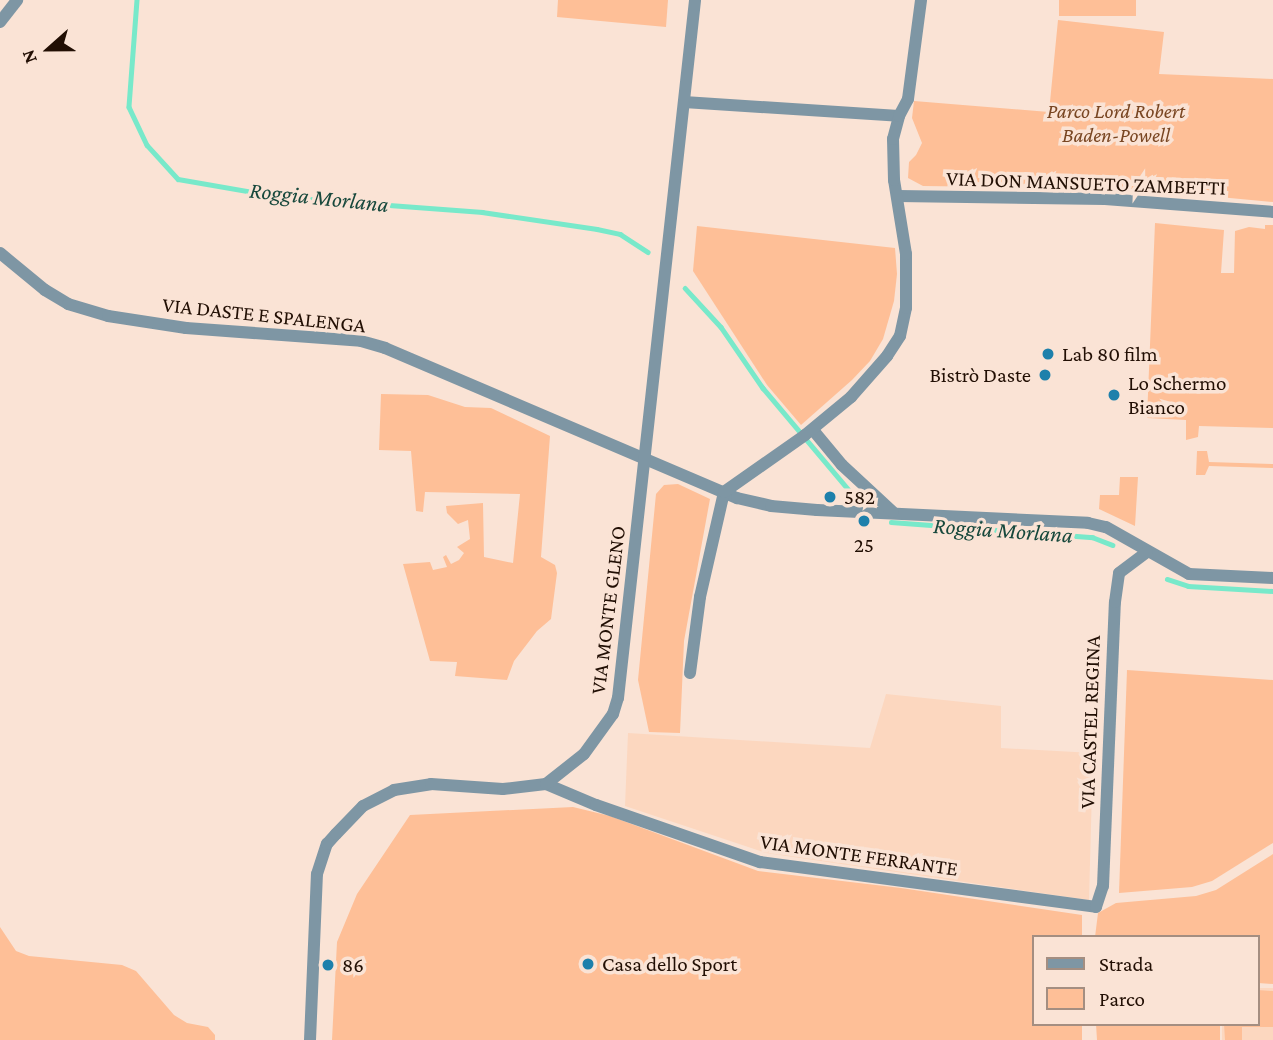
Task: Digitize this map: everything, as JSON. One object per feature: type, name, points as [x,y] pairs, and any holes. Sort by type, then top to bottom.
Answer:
[{"type":"street","name":"VIA MONTE GLENO","points":[[310,1040],[317,874],[327,844],[335,834],[363,806],[394,790],[431,784],[503,789],[546,783],[584,754],[613,714],[618,698],[695,0]]},
{"type":"street","points":[[690,673],[700,597],[724,492],[809,433],[851,397],[887,356],[900,336],[907,290],[892,139],[908,99],[921,0]]},
{"type":"street","points":[[0,22],[9,4]]},
{"type":"street","points":[[684,102],[899,116]]},
{"type":"street","name":"VIA DON MANSUETO ZAMBETTI","points":[[898,196],[1105,199],[1273,212]]},
{"type":"street","name":"VIA DASTE E SPALENGA","points":[[0,253],[45,290],[68,304],[108,316],[186,328],[361,341],[436,369],[724,492],[771,506],[1088,523],[1107,527],[1189,574],[1273,578]]},
{"type":"street","points":[[809,433],[893,512]]},
{"type":"street","name":"VIA CASTEL REGINA","points":[[1096,906],[1103,886],[1115,602],[1119,573],[1147,552]]},
{"type":"street","name":"VIA MONTE FERRANTE","points":[[546,783],[596,805],[760,862],[1096,906]]},
{"type":"shaded area","points":[[886,694],[1001,706],[1001,748],[1093,753],[1089,900],[766,853],[625,806],[628,733],[870,748]]},
{"type":"shaded area","points":[[1259,988],[1273,988],[1273,1040],[1222,1040],[1222,1026],[1259,1026]]},
{"type":"green space","points":[[558,0],[668,0],[666,27],[557,17]]},
{"type":"green space","points":[[1059,0],[1136,0],[1136,16],[1059,16]]},
{"type":"green space","name":"Parco Lord Robert Baden-Powell","points":[[1058,20],[1164,32],[1159,74],[1273,79],[1273,202],[1135,189],[923,186],[908,178],[909,162],[922,143],[912,118],[914,101],[1049,112]]},
{"type":"green space","points":[[1155,223],[1224,230],[1221,273],[1234,273],[1235,231],[1249,227],[1265,229],[1265,225],[1273,225],[1273,428],[1199,426],[1198,437],[1186,440],[1186,420],[1147,418]]},
{"type":"green space","points":[[697,226],[895,248],[897,274],[894,301],[883,339],[870,361],[852,380],[801,425],[767,385],[693,271]]},
{"type":"green space","points":[[381,394],[428,395],[465,407],[491,408],[550,436],[541,557],[555,565],[557,573],[551,619],[537,631],[514,661],[507,680],[455,676],[457,662],[430,661],[403,564],[430,562],[433,570],[447,567],[443,557],[446,555],[451,564],[459,560],[464,553],[457,547],[470,539],[468,520],[458,524],[447,513],[446,506],[483,503],[484,557],[513,563],[520,494],[425,492],[423,512],[416,511],[411,451],[379,450]]},
{"type":"green space","points":[[1197,451],[1207,451],[1209,462],[1273,464],[1273,468],[1209,466],[1205,475],[1196,475]]},
{"type":"green space","points":[[1120,477],[1138,477],[1135,526],[1099,509],[1100,495],[1119,495]]},
{"type":"green space","points":[[678,484],[710,499],[684,641],[680,733],[649,732],[638,680],[656,494],[664,485]]},
{"type":"green space","points":[[1127,670],[1273,680],[1273,843],[1212,881],[1192,887],[1119,893]]},
{"type":"green space","points":[[573,807],[610,816],[758,871],[901,888],[1082,915],[1082,935],[1032,935],[1032,1026],[1082,1026],[1082,1040],[332,1040],[337,942],[357,894],[410,815]]},
{"type":"green space","points":[[1273,854],[1273,984],[1259,983],[1259,935],[1095,935],[1098,913],[1116,903],[1196,896],[1216,890]]},
{"type":"green space","points":[[0,927],[16,951],[29,956],[122,965],[136,971],[174,1015],[187,1023],[208,1027],[215,1035],[215,1040],[0,1040]]},
{"type":"green space","points":[[1259,990],[1273,991],[1273,1027],[1242,1027],[1242,1040],[1225,1040],[1224,1026],[1259,1026]]},
{"type":"green space","points":[[1096,1026],[1220,1026],[1220,1040],[1097,1040]]},
{"type":"waterway","name":"Roggia Morlana","points":[[137,0],[129,107],[147,145],[178,179],[282,197],[482,212],[597,229],[620,234],[648,252]]},
{"type":"waterway","name":"Roggia Morlana","points":[[685,288],[721,327],[763,388],[853,495]]},
{"type":"waterway","name":"Roggia Morlana","points":[[891,522],[1092,537],[1113,545]]},
{"type":"waterway","name":"Roggia Morlana","points":[[1167,579],[1188,586],[1273,591]]},
{"type":"place","name":"Lab 80 film","points":[[1048,354]]},
{"type":"place","name":"Bistrò Daste","points":[[1045,375]]},
{"type":"place","name":"Lo Schermo Bianco","points":[[1114,395]]},
{"type":"place","name":"582","points":[[830,497]]},
{"type":"place","name":"25","points":[[864,521]]},
{"type":"place","name":"Casa dello Sport","points":[[588,964]]},
{"type":"place","name":"86","points":[[328,965]]}]
